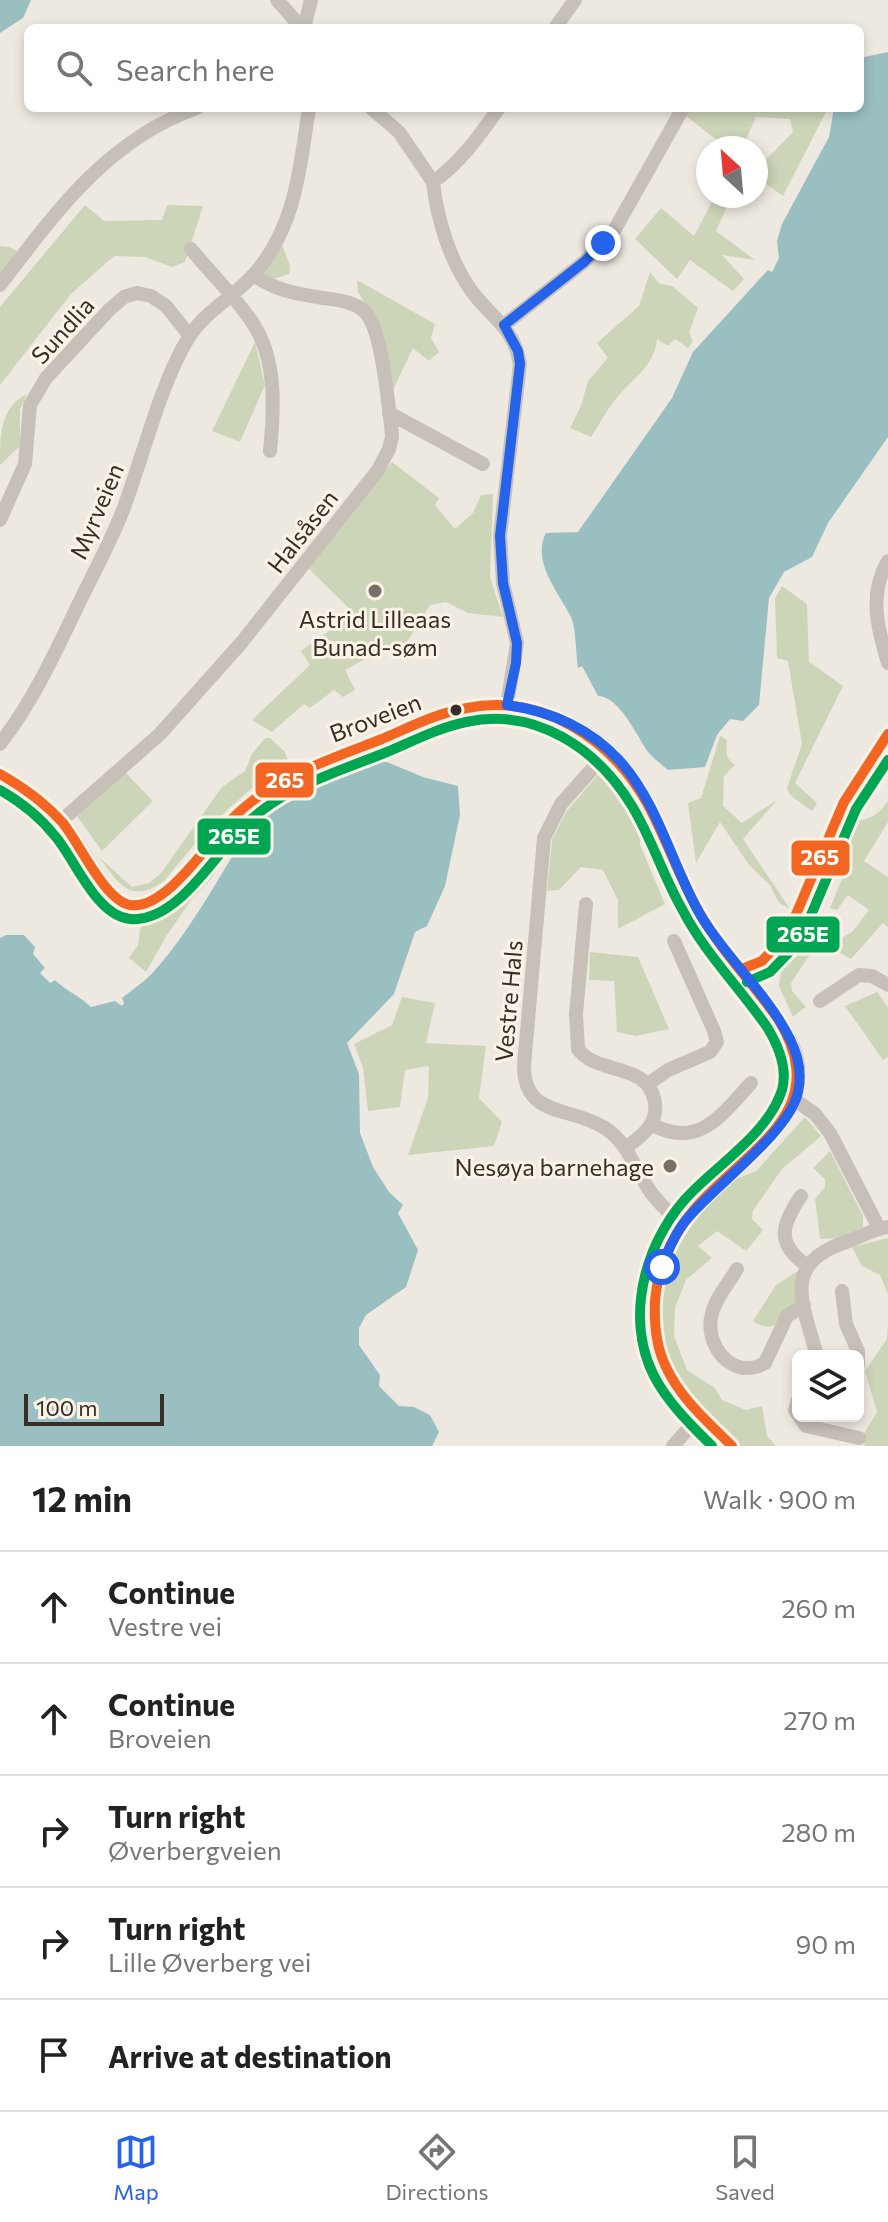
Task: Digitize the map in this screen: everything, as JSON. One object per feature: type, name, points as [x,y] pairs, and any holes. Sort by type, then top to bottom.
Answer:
[{"type":"street","points":[[277,0],[298,24]]},
{"type":"street","points":[[304,24],[311,0]]},
{"type":"street","points":[[558,24],[575,0]]},
{"type":"street","points":[[0,285],[67,199],[93,173],[134,140],[187,112]]},
{"type":"street","name":"Myrveien","points":[[0,744],[31,702],[104,552],[124,507],[160,404],[190,336],[254,275],[288,219],[296,194],[308,112]]},
{"type":"street","points":[[376,112],[399,132],[433,182],[438,215],[458,266],[474,294],[504,325],[518,351],[520,364],[500,536],[503,583],[517,643],[507,705]]},
{"type":"street","points":[[433,182],[459,160],[496,112]]},
{"type":"street","points":[[504,325],[584,262],[615,229],[681,112]]},
{"type":"street","points":[[191,249],[254,325],[266,353],[271,380],[270,451]]},
{"type":"street","name":"Halsåsen","points":[[61,821],[160,734],[242,642],[378,470],[392,437],[378,338],[373,322],[363,310],[341,301],[286,292],[254,275]]},
{"type":"street","name":"Sundlia","points":[[0,520],[25,464],[30,405],[46,378],[109,310],[124,297],[137,293],[151,296],[166,306],[190,336]]},
{"type":"street","points":[[389,413],[483,464]]},
{"type":"street","points":[[888,561],[879,582],[876,619],[888,663]]},
{"type":"street","name":"Broveien","points":[[0,774],[34,796],[61,821],[78,841],[111,893],[126,904],[141,905],[167,891],[248,802],[286,776],[472,706],[507,705],[538,710],[567,722],[599,742],[618,760],[651,811],[700,914],[789,1036],[796,1054],[799,1077],[795,1100]]},
{"type":"street","points":[[742,969],[762,961],[788,933],[844,802],[888,734]]},
{"type":"street","name":"Vestre Hals","points":[[594,767],[561,804],[544,838],[524,1075],[533,1099],[601,1125],[626,1148],[649,1190],[682,1225]]},
{"type":"street","points":[[586,904],[576,1014],[578,1049],[591,1061],[625,1071],[648,1084],[655,1106],[651,1124],[626,1148]]},
{"type":"street","points":[[648,1084],[668,1070],[710,1052],[717,1042],[674,941]]},
{"type":"street","points":[[751,981],[759,972],[762,961]]},
{"type":"street","points":[[820,1001],[859,975],[872,976],[888,985]]},
{"type":"street","points":[[651,1124],[673,1133],[699,1131],[716,1120],[751,1083]]},
{"type":"street","points":[[732,1446],[701,1414],[668,1372],[656,1325],[655,1299],[659,1276],[682,1225],[768,1137],[795,1100],[815,1114],[830,1133],[883,1228],[829,1248],[814,1256],[806,1265],[802,1286],[804,1305],[815,1350]]},
{"type":"street","points":[[801,1196],[785,1225],[785,1238],[795,1257],[806,1265]]},
{"type":"street","points":[[737,1269],[712,1313],[711,1326],[722,1356],[731,1365],[748,1370],[765,1363],[787,1316],[804,1305]]},
{"type":"street","points":[[842,1291],[846,1324],[858,1350]]},
{"type":"street","points":[[673,1446],[701,1414]]},
{"type":"street","points":[[803,1422],[806,1426],[859,1438]]},
{"type":"green space","points":[[688,112],[826,112],[783,196],[768,185],[768,158],[793,132],[790,119],[756,117],[747,136],[712,136],[686,116]]},
{"type":"green space","points":[[85,205],[104,221],[162,220],[167,205],[203,206],[185,262],[172,267],[145,257],[114,256],[71,294],[0,385],[0,307]]},
{"type":"green space","points":[[661,208],[694,236],[709,208],[727,208],[716,231],[755,260],[722,255],[744,279],[733,291],[690,260],[677,279],[635,239]]},
{"type":"green space","points":[[0,246],[20,253],[0,281]]},
{"type":"green space","points":[[280,247],[283,247],[290,266],[289,274],[274,279],[263,274]]},
{"type":"green space","points":[[650,272],[660,284],[672,286],[698,308],[689,333],[693,341],[688,348],[675,339],[668,346],[657,339],[647,365],[615,400],[591,437],[570,428],[581,406],[588,381],[608,358],[597,343],[639,306]]},
{"type":"green space","points":[[357,280],[435,324],[431,338],[439,352],[429,361],[413,348],[391,394],[374,319],[358,292]]},
{"type":"green space","points":[[255,342],[265,385],[240,442],[212,431]]},
{"type":"green space","points":[[27,394],[20,409],[20,446],[0,465],[3,423],[11,407]]},
{"type":"green space","points":[[392,462],[439,498],[435,505],[455,529],[473,513],[481,495],[493,494],[490,577],[503,617],[468,613],[446,602],[430,605],[399,655],[389,646],[345,670],[355,690],[343,697],[334,690],[310,708],[304,704],[272,732],[252,720],[310,665],[301,651],[354,613],[308,568]]},
{"type":"green space","points":[[782,586],[807,604],[809,662],[843,686],[795,783],[817,803],[812,811],[790,795],[787,788],[802,744],[788,661],[777,658],[775,598]]},
{"type":"green space","points":[[720,736],[727,740],[727,754],[735,765],[724,776],[723,806],[742,823],[777,800],[743,839],[790,909],[778,902],[770,885],[749,865],[720,822],[696,863],[688,803],[701,798]]},
{"type":"green space","points":[[265,738],[270,738],[285,752],[289,764],[237,801],[164,881],[142,891],[134,891],[119,883],[99,857],[132,887],[149,883],[161,873],[222,787],[245,771],[252,754]]},
{"type":"green space","points":[[607,764],[638,812],[640,845],[665,904],[618,929],[618,900],[603,870],[581,867],[559,890],[547,891],[552,840],[566,812]]},
{"type":"green space","points":[[124,771],[153,801],[102,851],[74,812]]},
{"type":"green space","points":[[277,792],[281,796],[252,821],[211,879],[192,899],[146,972],[129,958],[138,945],[142,917],[173,895],[244,817]]},
{"type":"green space","points":[[888,801],[888,822],[864,861],[888,877],[888,927],[883,923],[851,959],[832,944],[852,932],[869,910],[848,895],[837,910],[830,908],[842,879],[823,870],[841,822],[868,818]]},
{"type":"green space","points":[[799,923],[823,935],[791,983],[792,991],[806,1007],[793,1017],[779,986],[783,955]]},
{"type":"green space","points":[[590,952],[638,957],[669,1029],[636,1036],[617,1032],[614,981],[589,980]]},
{"type":"green space","points":[[877,992],[888,1007],[888,1057],[883,1060],[845,1006]]},
{"type":"green space","points":[[402,997],[435,1003],[426,1043],[486,1046],[479,1098],[502,1122],[494,1146],[408,1155],[428,1098],[429,1066],[405,1070],[400,1107],[368,1111],[363,1068],[354,1044],[392,1025]]},
{"type":"green space","points":[[805,1117],[821,1136],[782,1169],[753,1211],[752,1219],[763,1230],[746,1251],[717,1231],[698,1246],[712,1258],[686,1280],[675,1308],[674,1336],[687,1370],[715,1388],[722,1400],[746,1410],[762,1406],[767,1436],[776,1446],[740,1446],[704,1412],[675,1375],[659,1327],[664,1273],[687,1227],[733,1180],[756,1171]]},
{"type":"green space","points":[[830,1151],[863,1216],[863,1227],[844,1238],[820,1239],[815,1199],[825,1187],[825,1179],[813,1168]]},
{"type":"green space","points":[[888,1238],[888,1294],[880,1275],[862,1266],[852,1247]]},
{"type":"green space","points":[[801,1269],[799,1303],[773,1326],[767,1327],[753,1321],[776,1285]]},
{"type":"green space","points":[[888,1325],[888,1446],[865,1446],[862,1437],[877,1412],[865,1371],[887,1339]]},
{"type":"water","points":[[0,0],[31,0],[23,18],[0,33]]},
{"type":"water","points":[[888,52],[888,437],[828,523],[812,557],[784,572],[769,598],[759,705],[743,721],[730,719],[717,735],[705,767],[668,770],[648,752],[613,702],[598,696],[582,666],[578,668],[573,622],[544,566],[542,544],[546,533],[578,532],[672,398],[693,352],[768,270],[772,272],[779,258],[777,241],[782,224],[829,137],[833,112],[864,112],[864,57]]},
{"type":"water","points":[[376,761],[458,786],[460,815],[445,886],[427,926],[415,932],[394,994],[347,1043],[359,1074],[360,1133],[373,1167],[389,1192],[403,1205],[398,1213],[418,1250],[406,1287],[366,1315],[359,1328],[359,1345],[380,1375],[379,1386],[399,1406],[414,1407],[430,1415],[439,1432],[432,1446],[0,1446],[0,938],[24,935],[35,947],[33,954],[45,968],[40,973],[50,983],[55,980],[91,1007],[115,1001],[122,1006],[122,998],[151,974],[177,943],[238,848],[265,815],[310,784]]},
{"type":"transit line","name":"265","points":[[0,774],[33,795],[62,822],[111,893],[130,905],[143,904],[168,889],[238,813],[275,786],[295,774],[445,713],[495,705],[522,708],[572,726],[614,759],[647,803],[699,912],[727,954],[778,1019],[793,1050],[797,1078],[792,1101],[780,1123],[691,1213],[669,1248],[657,1287],[656,1335],[666,1367],[687,1399],[732,1446]]},
{"type":"transit line","name":"265E","points":[[0,790],[30,810],[49,829],[87,885],[107,908],[118,916],[130,919],[147,918],[177,900],[192,887],[239,831],[272,803],[308,783],[446,728],[492,719],[516,721],[562,737],[601,766],[632,806],[691,925],[767,1027],[783,1065],[782,1090],[767,1119],[678,1208],[664,1229],[645,1277],[641,1328],[645,1352],[654,1376],[673,1404],[712,1446]]},
{"type":"transit line","name":"265","points":[[742,969],[762,961],[788,933],[844,802],[888,734]]},
{"type":"transit line","name":"265E","points":[[747,982],[770,972],[800,941],[856,809],[888,760]]},
{"type":"place","name":"Astrid Lilleaas Bunad-søm","points":[[375,591]]},
{"type":"place","name":"Nesøya barnehage","points":[[670,1166]]},
{"type":"route","points":[[603,243],[584,262],[504,325],[518,351],[520,364],[500,536],[503,583],[517,643],[507,705],[538,710],[567,722],[599,742],[624,766],[651,811],[700,914],[789,1036],[799,1068],[797,1095],[788,1112],[742,1164],[685,1220],[662,1267]]}]
